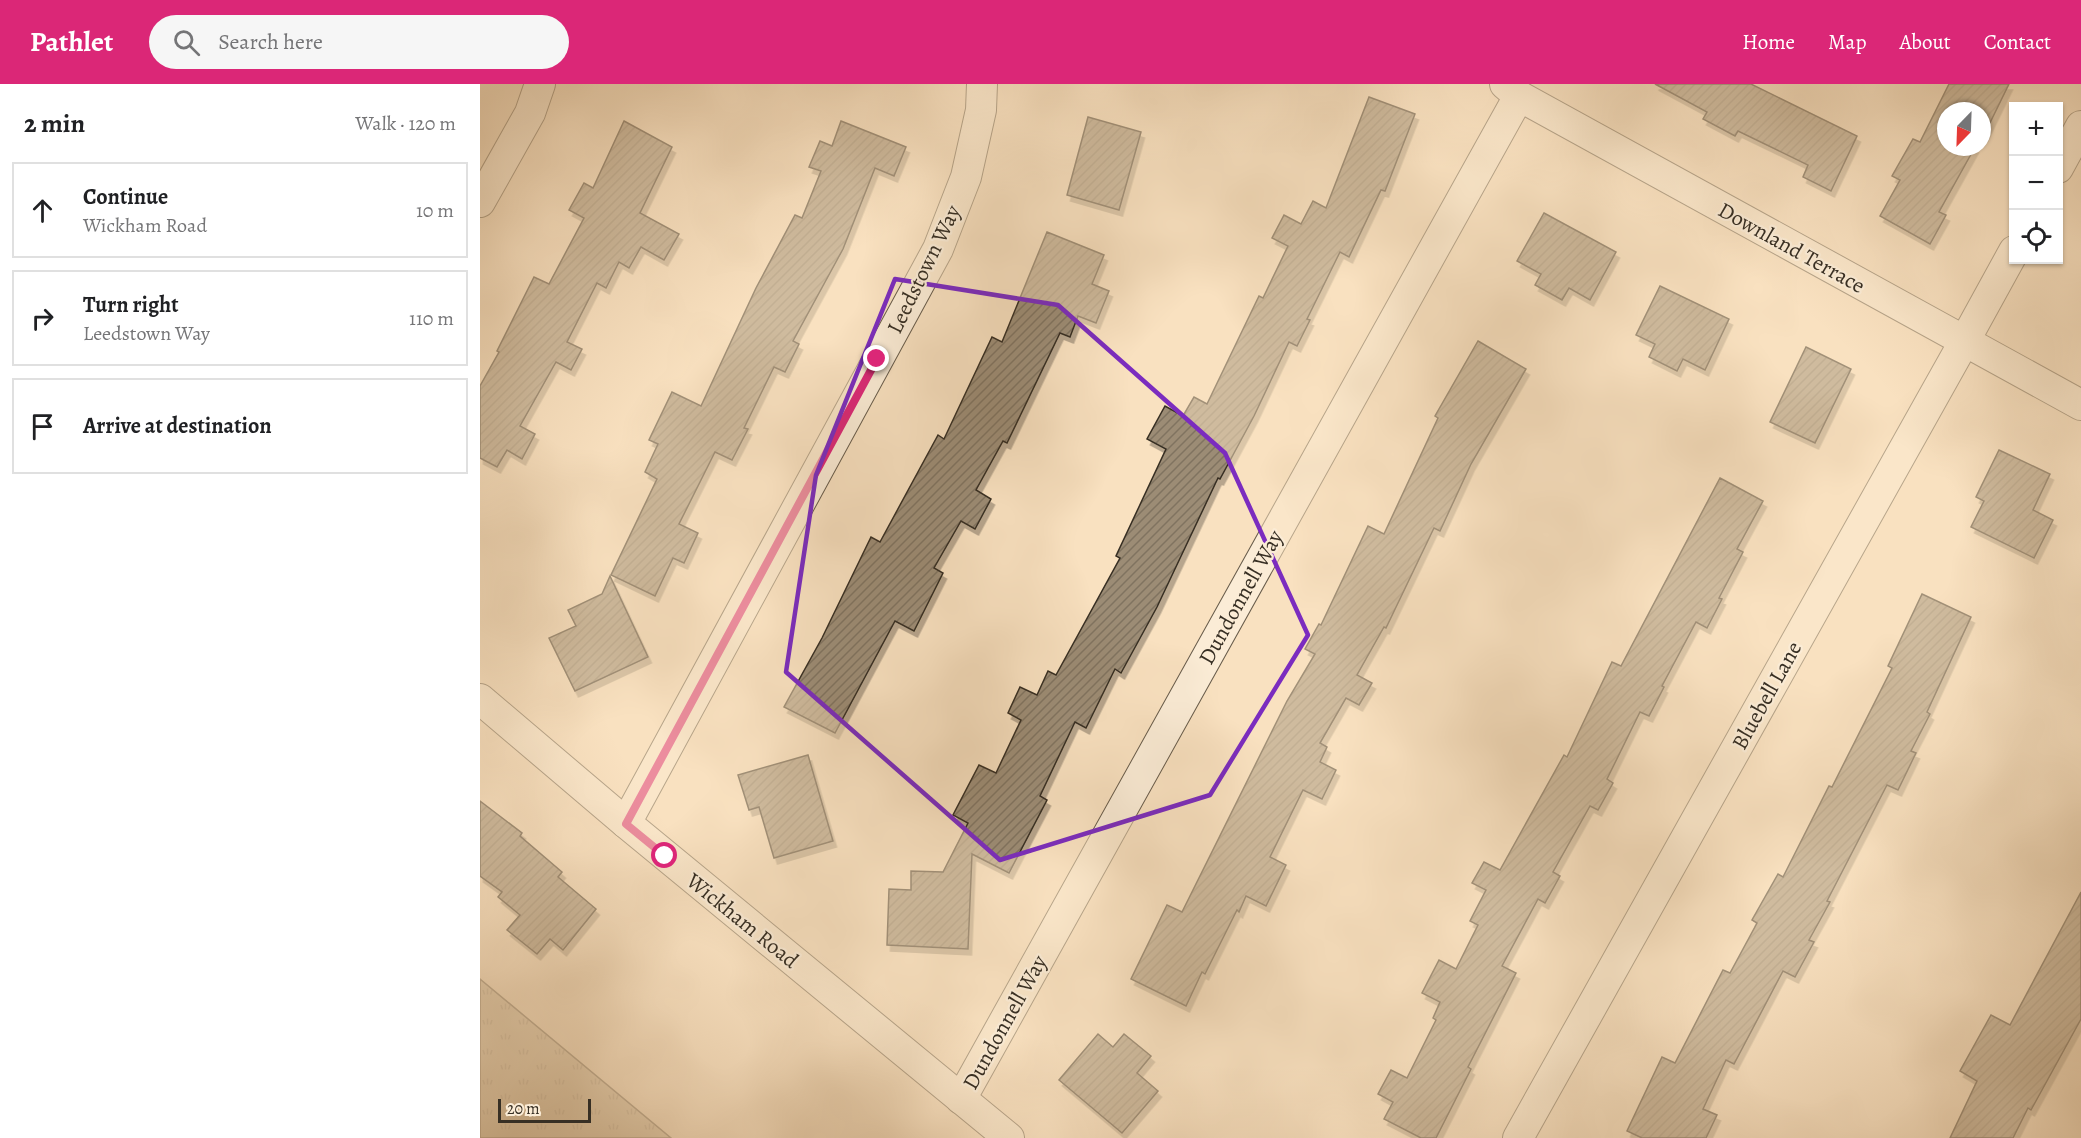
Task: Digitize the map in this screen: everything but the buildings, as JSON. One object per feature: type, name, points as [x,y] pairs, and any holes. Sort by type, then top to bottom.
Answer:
[{"type":"street","points":[[480,202],[530,113],[540,84]]},
{"type":"street","name":"Leedstown Way","points":[[626,824],[938,249],[966,177],[981,110],[982,84]]},
{"type":"street","name":"Downland Terrace","points":[[1512,90],[2081,405]]},
{"type":"street","name":"Dundonnell Way","points":[[961,1099],[1512,90]]},
{"type":"street","points":[[2063,159],[2081,126]]},
{"type":"street","name":"Bluebell Lane","points":[[1518,1138],[2009,258]]},
{"type":"street","name":"Wickham Road","points":[[480,699],[626,824],[1009,1138]]},
{"type":"highlighted area","points":[[895,279],[1058,305],[1225,453],[1308,635],[1210,795],[1000,860],[786,672],[816,475]]},
{"type":"green space","points":[[480,979],[671,1138],[480,1138]]},
{"type":"route","points":[[665,856],[626,824],[877,359]]}]
